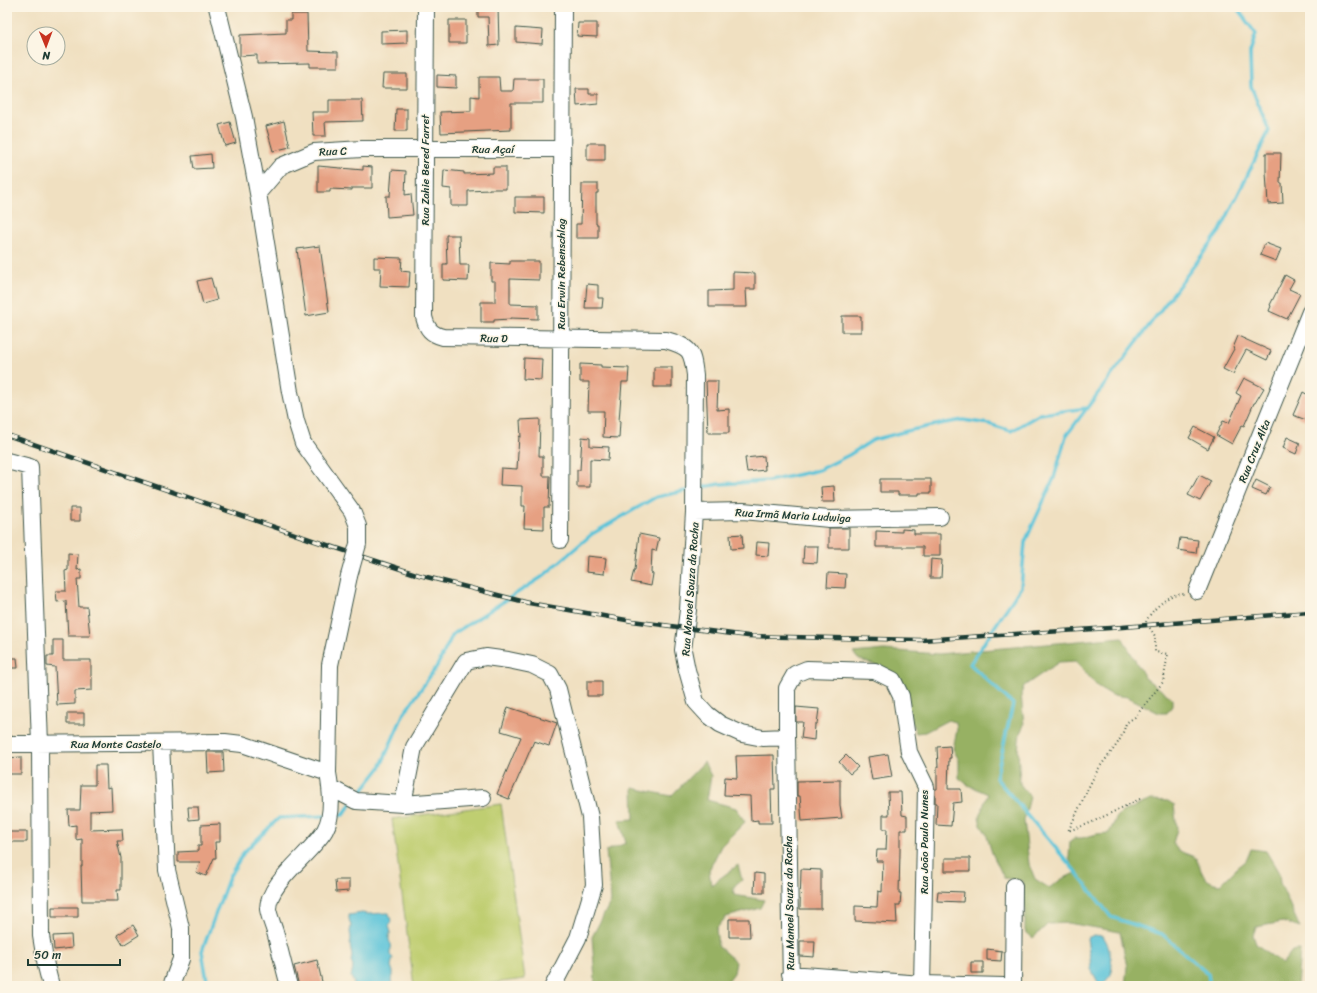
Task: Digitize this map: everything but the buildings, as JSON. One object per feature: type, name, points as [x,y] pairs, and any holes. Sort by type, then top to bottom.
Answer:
[{"type":"street","points":[[217,7],[244,117],[296,421],[303,443],[352,511],[358,526],[358,544],[348,576],[330,665],[331,807],[326,829],[314,845],[278,884],[271,895],[268,909],[289,986]]},
{"type":"street","name":"Rua Zahie Bered Farret","points":[[426,7],[424,317],[426,325],[430,331]]},
{"type":"street","name":"Rua Erwin Rebenschlag","points":[[560,540],[562,7]]},
{"type":"street","name":"Rua C","points":[[258,194],[281,166],[314,152],[362,149],[424,149]]},
{"type":"street","name":"Rua Açaí","points":[[424,149],[561,149]]},
{"type":"street","name":"Rua Cruz Alta","points":[[1197,591],[1310,312]]},
{"type":"street","name":"Rua D","points":[[430,331],[435,335],[443,337],[561,339]]},
{"type":"street","name":"Rua Manoel Souza da Rocha","points":[[561,339],[666,340],[687,348],[694,361],[694,512],[684,650],[687,670],[696,702],[707,714],[720,724],[742,734],[763,738],[788,737],[790,980]]},
{"type":"street","points":[[7,461],[30,468],[40,744],[41,936],[51,986]]},
{"type":"street","name":"Rua Irmã Maria Ludwiga","points":[[694,512],[743,511],[829,519],[940,517]]},
{"type":"street","points":[[403,804],[414,747],[466,661],[486,657],[508,660],[532,665],[550,674],[558,690],[590,817],[594,885],[578,938],[553,986]]},
{"type":"street","name":"Rua João Paulo Nunes","points":[[788,737],[787,688],[795,674],[807,669],[875,671],[893,680],[901,696],[909,752],[926,787],[922,985]]},
{"type":"street","name":"Rua Monte Castelo","points":[[7,744],[225,742],[242,744],[330,780],[356,801],[403,804],[483,798]]},
{"type":"street","points":[[161,743],[167,870],[181,928],[181,959],[171,986]]},
{"type":"street","points":[[1013,986],[1014,886]]},
{"type":"street","points":[[790,980],[922,985],[1004,986]]},
{"type":"path","points":[[1140,799],[1088,824],[1068,831],[1097,772],[1118,744],[1126,723],[1135,716],[1163,682],[1168,654],[1155,652],[1155,636],[1146,622],[1148,616],[1165,600],[1174,595],[1197,591]]},
{"type":"green space","points":[[1122,637],[1145,678],[1172,698],[1172,706],[1167,713],[1159,713],[1128,697],[1112,695],[1097,686],[1076,661],[1059,662],[1024,686],[1021,694],[1024,725],[1020,733],[1018,750],[1020,784],[1030,797],[1024,820],[1029,864],[1035,879],[1049,888],[1062,879],[1075,873],[1069,858],[1070,841],[1074,838],[1109,833],[1117,817],[1122,812],[1151,800],[1168,801],[1174,805],[1177,829],[1173,843],[1180,851],[1196,858],[1204,876],[1210,881],[1221,884],[1246,861],[1251,849],[1266,851],[1279,873],[1280,883],[1300,928],[1283,922],[1256,927],[1253,935],[1256,944],[1282,964],[1292,951],[1300,950],[1297,986],[1125,986],[1127,967],[1120,932],[1068,923],[1048,924],[1033,938],[1025,931],[1025,910],[1022,881],[1004,878],[992,853],[986,833],[981,825],[979,817],[988,794],[968,785],[959,778],[959,760],[953,749],[957,730],[956,722],[948,720],[925,732],[916,733],[890,671],[858,659],[853,653],[884,650],[939,654]]},
{"type":"green space","points":[[704,762],[711,776],[707,800],[736,808],[745,822],[721,846],[709,870],[711,885],[738,865],[742,880],[735,886],[734,895],[764,900],[760,908],[726,917],[716,929],[718,946],[736,962],[734,973],[724,986],[593,986],[595,980],[592,937],[611,901],[606,851],[626,843],[619,820],[634,819],[633,788],[671,796]]},
{"type":"green space","points":[[501,804],[525,979],[469,986],[414,986],[392,819]]},
{"type":"water","points":[[362,913],[389,913],[391,921],[389,927],[391,931],[389,937],[391,946],[390,955],[393,958],[391,966],[393,976],[391,981],[393,986],[353,986],[354,983],[351,977],[353,967],[351,961],[351,926],[349,915]]},
{"type":"water","points":[[1094,935],[1103,936],[1107,942],[1111,959],[1111,971],[1102,986],[1100,986],[1091,969],[1087,938]]},
{"type":"waterway","points":[[1210,986],[1208,974],[1162,934],[1111,917],[1076,872],[996,778],[1013,704],[970,664],[1021,587],[1025,542],[1054,478],[1066,436],[1220,231],[1269,131],[1251,86],[1250,52],[1256,34],[1236,7]]},
{"type":"waterway","points":[[698,488],[719,484],[769,481],[819,470],[849,455],[873,440],[945,423],[963,420],[989,424],[1011,431],[1040,414],[1087,408]]},
{"type":"waterway","points":[[358,796],[380,768],[403,715],[437,666],[453,634],[542,577],[592,534],[656,497],[690,490]]},
{"type":"waterway","points":[[335,815],[343,815],[351,804]]},
{"type":"waterway","points":[[208,986],[202,951],[229,877],[244,852],[279,818],[325,816]]},
{"type":"railway","points":[[7,435],[315,541],[419,575],[529,603],[632,621],[748,636],[921,640],[1110,628],[1310,612]]}]
